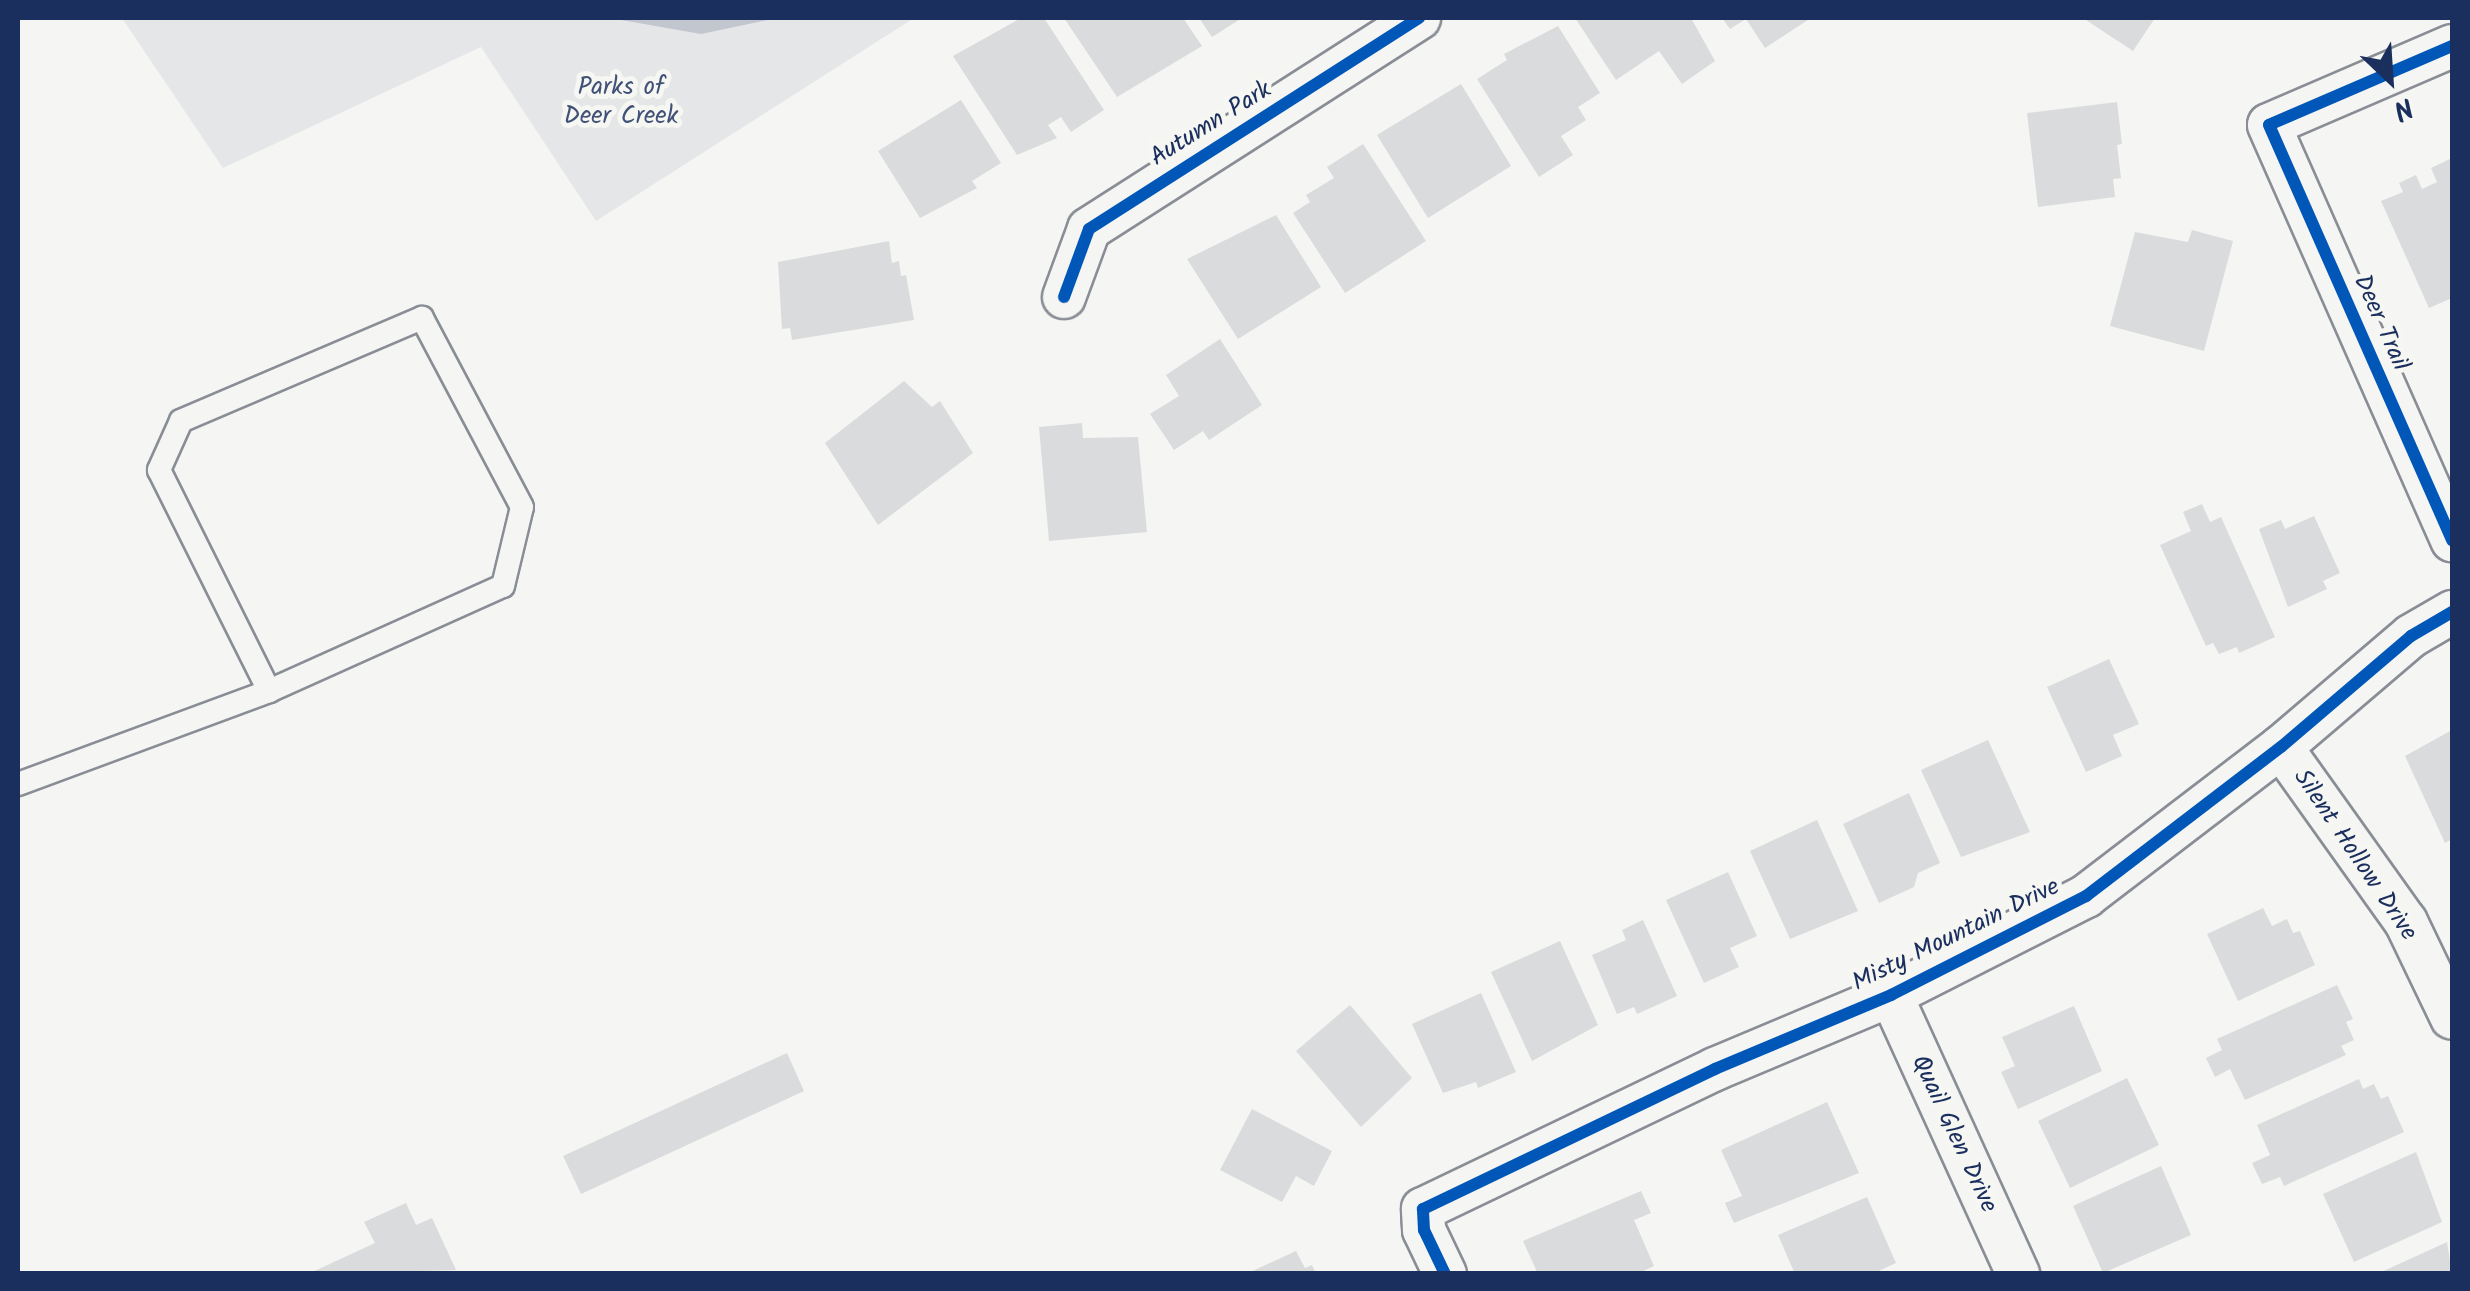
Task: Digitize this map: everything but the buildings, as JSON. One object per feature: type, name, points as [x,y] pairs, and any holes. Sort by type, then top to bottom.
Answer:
[{"type":"street","name":"Autumn Park","points":[[1064,297],[1089,229],[1418,18]]},
{"type":"street","name":"Deer Trail","points":[[2452,46],[2269,125],[2452,540]]},
{"type":"street","name":"Misty Mountain Drive","points":[[1445,1274],[1424,1230],[1423,1209],[1715,1069],[1891,996],[2086,896],[2280,747],[2411,636],[2452,612]]},
{"type":"street","name":"Silent Hollow Drive","points":[[2280,747],[2406,922],[2452,1018]]},
{"type":"street","name":"Quail Glen Drive","points":[[1891,996],[2018,1274]]},
{"type":"lane","points":[[18,784],[269,691],[503,586],[522,507],[422,318],[181,421],[159,470],[269,691]]},
{"type":"green space","name":"Parks of Deer Creek","points":[[122,18],[914,18],[596,221],[481,47],[223,168]]},
{"type":"shaded area","points":[[610,18],[777,18],[701,34]]},
{"type":"cycle path","points":[[1064,297],[1089,229],[1419,18]]},
{"type":"cycle path","points":[[2452,46],[2269,125],[2452,540]]},
{"type":"cycle path","points":[[1445,1274],[1424,1230],[1423,1209],[1715,1069],[1891,995],[2086,896],[2281,747],[2411,636],[2452,612]]}]
